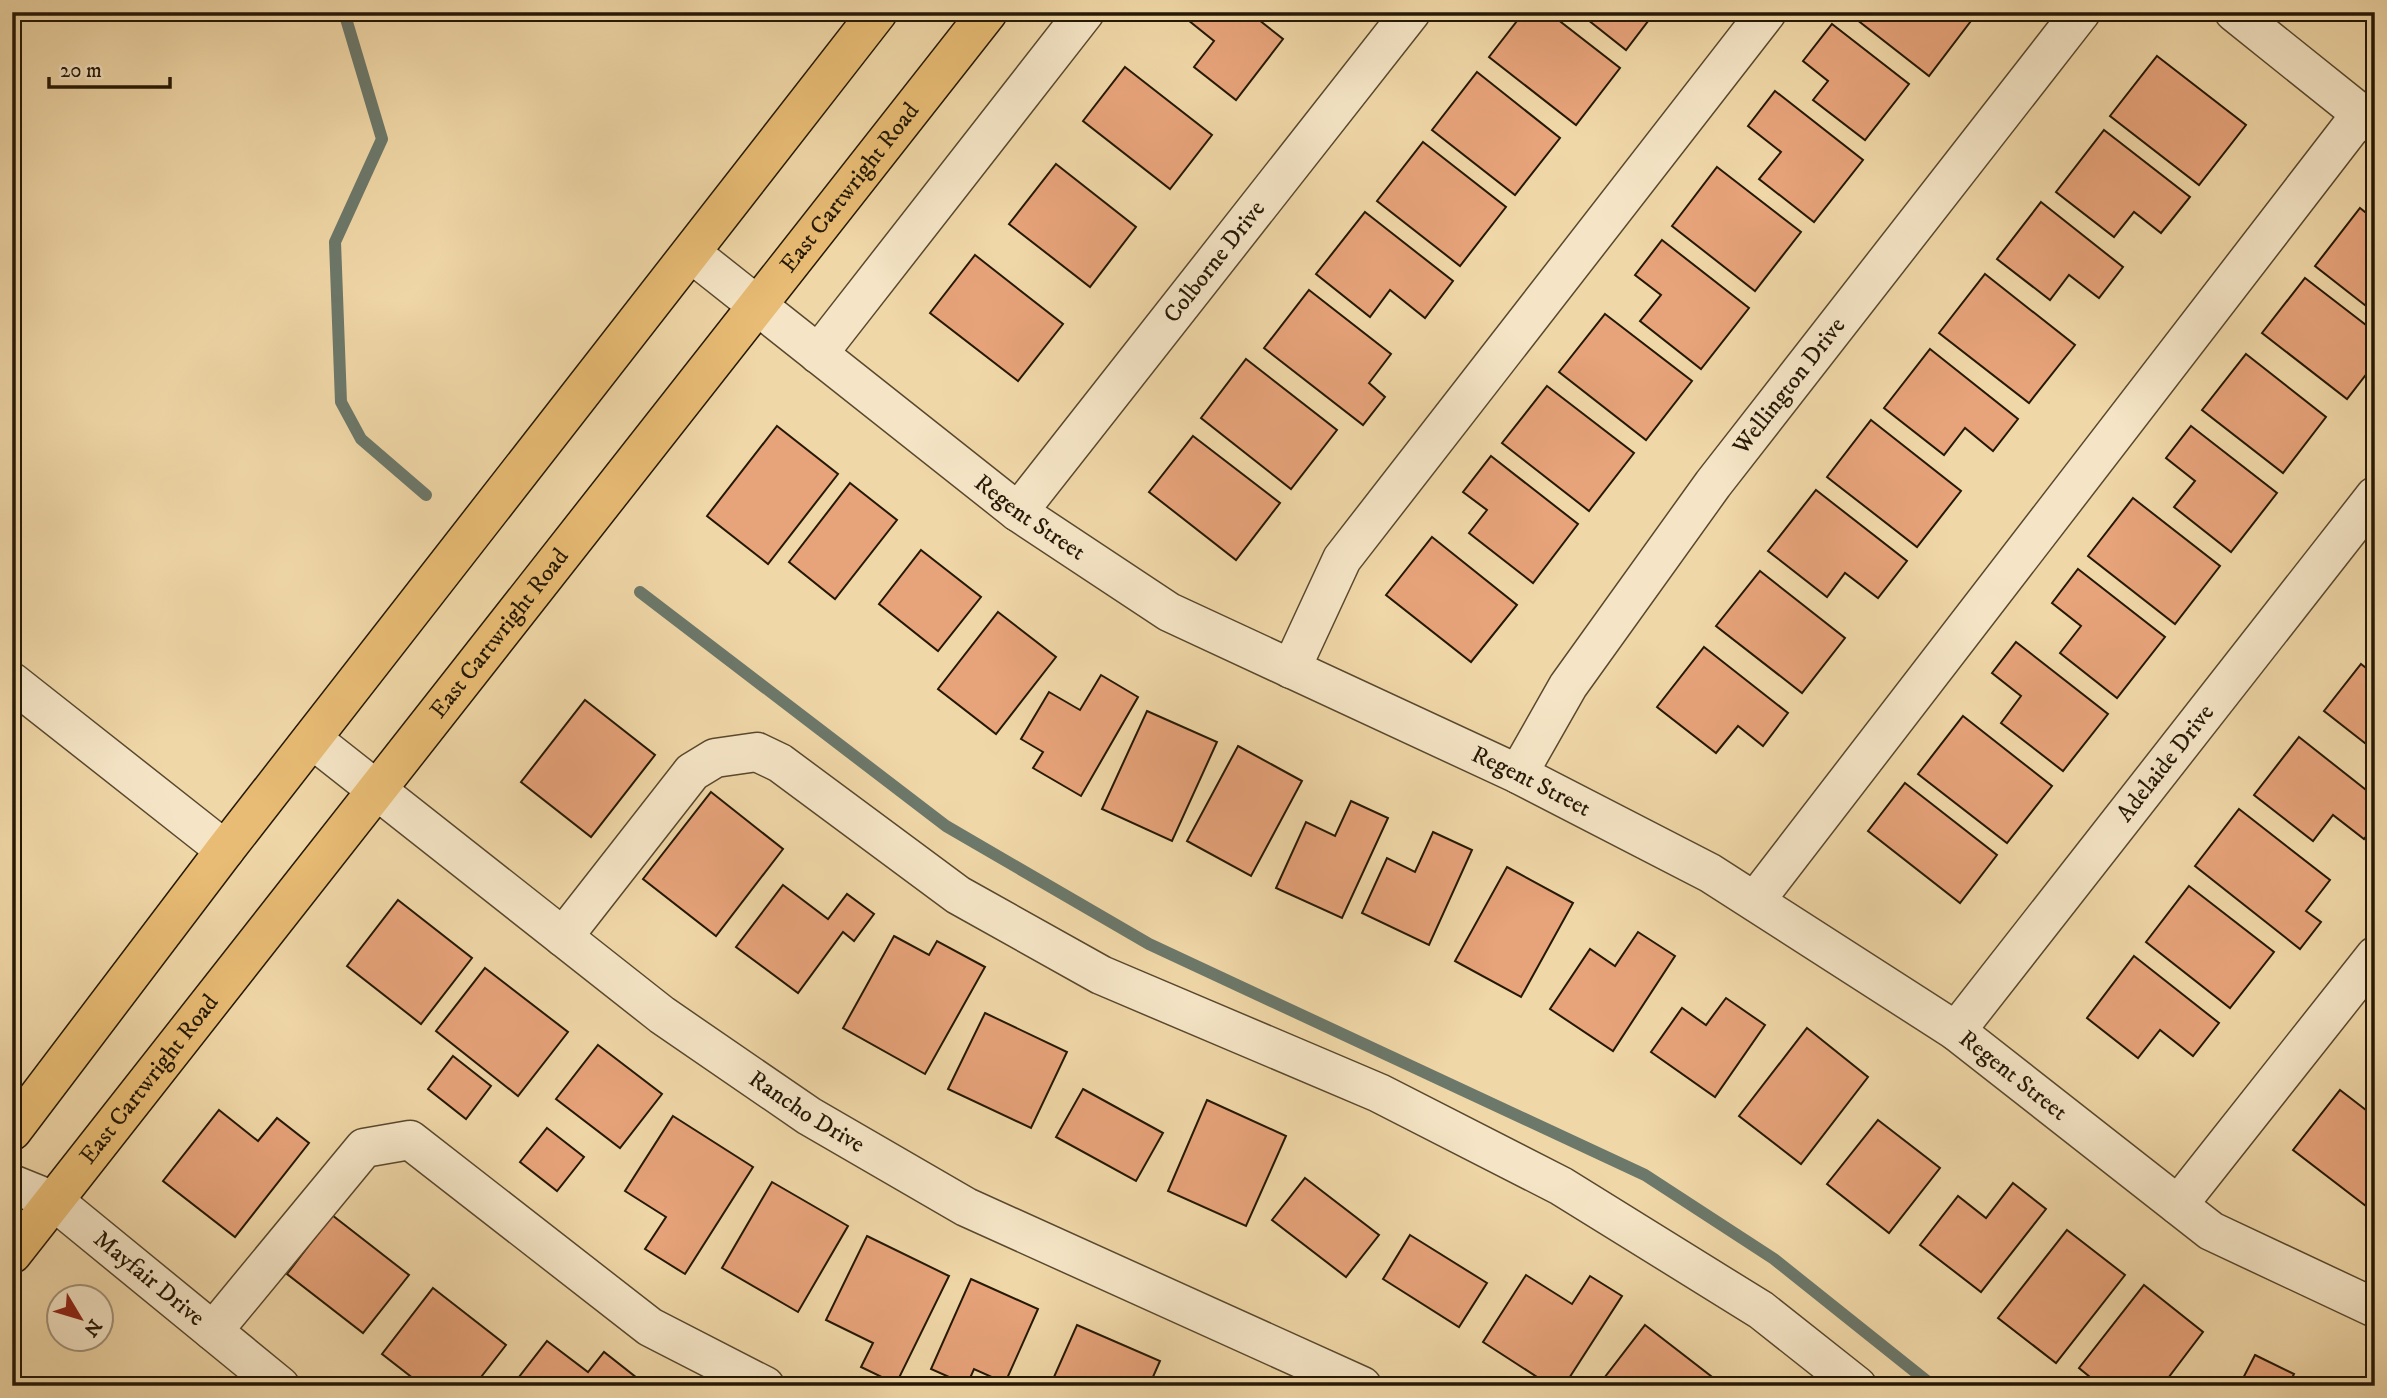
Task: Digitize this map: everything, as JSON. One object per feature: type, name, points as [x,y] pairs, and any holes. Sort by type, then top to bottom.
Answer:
[{"type":"main road","points":[[12,1131],[225,850],[878,12]]},
{"type":"main road","name":"East Cartwright Road","points":[[12,1254],[988,12]]},
{"type":"street","points":[[818,354],[1085,12]]},
{"type":"street","name":"Colborne Drive","points":[[1018,512],[1411,12]]},
{"type":"street","points":[[1291,669],[1342,559],[1767,12]]},
{"type":"street","name":"Wellington Drive","points":[[1518,774],[1568,686],[1713,484],[2081,12]]},
{"type":"street","points":[[1755,901],[2368,119],[2234,12]]},
{"type":"street","name":"Regent Street","points":[[691,253],[1018,512],[1169,612],[1518,774],[1710,873],[1956,1031],[2211,1231],[2375,1308]]},
{"type":"street","name":"Adelaide Drive","points":[[1956,1031],[2375,496]]},
{"type":"street","points":[[12,682],[225,850]]},
{"type":"street","name":"Rancho Drive","points":[[312,739],[662,1015],[809,1116],[966,1207],[1362,1386]]},
{"type":"street","points":[[563,937],[692,772],[715,758],[757,752],[780,763],[958,895],[1101,975],[1379,1093],[1561,1186],[1760,1310],[1857,1386]]},
{"type":"street","points":[[2178,1205],[2375,956]]},
{"type":"street","points":[[213,1331],[364,1148],[411,1140],[650,1327],[765,1386]]},
{"type":"street","name":"Mayfair Drive","points":[[12,1184],[54,1201],[280,1386]]},
{"type":"building","points":[[1178,12],[1249,12],[1283,39],[1236,100],[1194,67],[1214,41]]},
{"type":"building","points":[[1524,12],[1548,12],[1620,68],[1576,125],[1489,57]]},
{"type":"building","points":[[1578,12],[1655,12],[1626,50]]},
{"type":"building","points":[[1847,12],[1968,12],[1974,17],[1929,76]]},
{"type":"building","points":[[1832,24],[1909,84],[1865,140],[1813,100],[1828,81],[1803,61]]},
{"type":"building","points":[[2157,56],[2246,125],[2199,185],[2110,116]]},
{"type":"building","points":[[1125,67],[1212,135],[1170,189],[1083,121]]},
{"type":"building","points":[[1477,72],[1560,138],[1515,195],[1432,130]]},
{"type":"building","points":[[1775,91],[1863,160],[1814,222],[1759,179],[1781,152],[1748,126]]},
{"type":"building","points":[[2104,130],[2190,197],[2161,233],[2134,212],[2114,237],[2056,192]]},
{"type":"building","points":[[1423,142],[1506,207],[1460,266],[1377,201]]},
{"type":"building","points":[[1056,164],[1136,227],[1090,287],[1009,224]]},
{"type":"building","points":[[1717,167],[1801,232],[1755,291],[1672,226]]},
{"type":"building","points":[[2041,202],[2123,267],[2099,298],[2069,275],[2050,300],[1997,259]]},
{"type":"building","points":[[2360,208],[2375,220],[2375,313],[2315,266]]},
{"type":"building","points":[[1365,212],[1453,281],[1425,318],[1390,290],[1370,317],[1316,274]]},
{"type":"building","points":[[1662,240],[1749,308],[1701,369],[1640,321],[1661,295],[1635,275]]},
{"type":"building","points":[[975,255],[1063,324],[1018,381],[930,313]]},
{"type":"building","points":[[1985,274],[2075,345],[2029,403],[1939,333]]},
{"type":"building","points":[[2305,278],[2375,332],[2375,363],[2347,399],[2262,333]]},
{"type":"building","points":[[1309,290],[1391,354],[1369,383],[1385,397],[1363,425],[1264,348]]},
{"type":"building","points":[[1605,314],[1692,381],[1646,440],[1559,372]]},
{"type":"building","points":[[1930,349],[2018,419],[1993,451],[1965,428],[1944,455],[1884,408]]},
{"type":"building","points":[[2246,354],[2326,417],[2283,473],[2202,410]]},
{"type":"building","points":[[1246,359],[1337,430],[1291,489],[1201,418]]},
{"type":"building","points":[[1547,386],[1634,453],[1589,511],[1502,443]]},
{"type":"building","points":[[1871,420],[1961,491],[1917,547],[1827,477]]},
{"type":"building","points":[[777,426],[838,474],[768,564],[707,516]]},
{"type":"building","points":[[2191,426],[2277,493],[2231,552],[2174,507],[2195,481],[2166,458]]},
{"type":"building","points":[[1193,436],[1280,503],[1236,560],[1149,492]]},
{"type":"building","points":[[1491,456],[1578,524],[1533,583],[1469,533],[1487,510],[1463,492]]},
{"type":"building","points":[[850,483],[897,520],[835,599],[789,562]]},
{"type":"building","points":[[1816,490],[1907,561],[1878,598],[1845,573],[1827,597],[1768,551]]},
{"type":"building","points":[[2133,498],[2220,566],[2175,624],[2088,556]]},
{"type":"building","points":[[1432,537],[1517,605],[1471,662],[1386,595]]},
{"type":"building","points":[[921,550],[981,597],[938,651],[879,604]]},
{"type":"building","points":[[2078,569],[2165,637],[2117,698],[2060,653],[2081,626],[2052,603]]},
{"type":"building","points":[[1760,571],[1845,638],[1802,693],[1716,626]]},
{"type":"building","points":[[998,612],[1056,657],[996,734],[938,689]]},
{"type":"building","points":[[2016,642],[2108,714],[2063,771],[2001,723],[2021,696],[1992,673]]},
{"type":"building","points":[[1704,647],[1788,713],[1763,746],[1738,726],[1716,753],[1657,707]]},
{"type":"building","points":[[2361,664],[2375,675],[2375,751],[2324,711]]},
{"type":"building","points":[[1101,675],[1138,697],[1081,796],[1033,768],[1043,752],[1021,739],[1049,692],[1080,710]]},
{"type":"building","points":[[585,700],[655,755],[591,837],[521,782]]},
{"type":"building","points":[[1147,711],[1217,742],[1172,841],[1102,809]]},
{"type":"building","points":[[1963,716],[2052,786],[2007,843],[1918,774]]},
{"type":"building","points":[[2299,737],[2375,797],[2375,825],[2364,839],[2333,815],[2313,841],[2254,795]]},
{"type":"building","points":[[1238,746],[1302,781],[1251,876],[1187,841]]},
{"type":"building","points":[[1905,783],[1997,855],[1960,903],[1868,831]]},
{"type":"building","points":[[711,792],[783,849],[716,936],[643,879]]},
{"type":"building","points":[[1351,801],[1388,818],[1342,918],[1276,888],[1306,822],[1335,836]]},
{"type":"building","points":[[2239,809],[2330,880],[2306,911],[2321,922],[2300,949],[2195,866]]},
{"type":"building","points":[[1433,832],[1472,850],[1429,945],[1362,913],[1387,858],[1415,872]]},
{"type":"building","points":[[1507,867],[1573,903],[1521,997],[1455,961]]},
{"type":"building","points":[[783,885],[828,919],[847,894],[874,914],[854,941],[843,932],[798,993],[736,947]]},
{"type":"building","points":[[2189,886],[2274,952],[2230,1008],[2146,942]]},
{"type":"building","points":[[398,900],[472,958],[421,1024],[347,966]]},
{"type":"building","points":[[1638,932],[1675,956],[1613,1051],[1550,1009],[1590,949],[1615,966]]},
{"type":"building","points":[[894,936],[929,955],[937,941],[985,967],[925,1074],[843,1028]]},
{"type":"building","points":[[2134,956],[2219,1023],[2193,1056],[2160,1030],[2138,1058],[2087,1018]]},
{"type":"building","points":[[485,968],[568,1032],[518,1096],[436,1031]]},
{"type":"building","points":[[1726,998],[1765,1025],[1715,1097],[1651,1052],[1682,1008],[1706,1025]]},
{"type":"building","points":[[985,1013],[1067,1052],[1031,1128],[948,1089]]},
{"type":"building","points":[[1807,1028],[1868,1077],[1801,1164],[1739,1116]]},
{"type":"building","points":[[598,1045],[662,1094],[620,1148],[556,1099]]},
{"type":"building","points":[[453,1056],[491,1086],[466,1119],[428,1089]]},
{"type":"building","points":[[1083,1089],[1163,1133],[1136,1181],[1056,1137]]},
{"type":"building","points":[[2340,1090],[2375,1117],[2375,1213],[2293,1150]]},
{"type":"building","points":[[1207,1100],[1286,1136],[1246,1226],[1168,1191]]},
{"type":"building","points":[[219,1110],[258,1141],[277,1118],[309,1143],[235,1237],[163,1181]]},
{"type":"building","points":[[673,1116],[753,1167],[685,1274],[645,1249],[666,1217],[625,1191]]},
{"type":"building","points":[[1878,1120],[1940,1168],[1889,1233],[1827,1184]]},
{"type":"building","points":[[547,1128],[584,1157],[557,1191],[520,1162]]},
{"type":"building","points":[[1305,1178],[1379,1235],[1346,1277],[1272,1220]]},
{"type":"building","points":[[772,1182],[848,1226],[798,1312],[722,1268]]},
{"type":"building","points":[[2013,1183],[2046,1209],[1981,1292],[1920,1245],[1958,1196],[1986,1218]]},
{"type":"building","points":[[332,1215],[409,1275],[363,1333],[287,1274]]},
{"type":"building","points":[[2067,1230],[2125,1275],[2056,1363],[1998,1318]]},
{"type":"building","points":[[1410,1235],[1487,1283],[1459,1327],[1383,1279]]},
{"type":"building","points":[[867,1236],[949,1276],[896,1384],[861,1367],[873,1343],[826,1320]]},
{"type":"building","points":[[1526,1275],[1572,1304],[1590,1276],[1622,1296],[1564,1386],[1551,1386],[1483,1342]]},
{"type":"building","points":[[971,1279],[1038,1309],[1005,1383],[974,1369],[967,1385],[931,1369]]},
{"type":"building","points":[[2144,1285],[2203,1332],[2162,1386],[2101,1386],[2079,1368]]},
{"type":"building","points":[[433,1288],[506,1345],[474,1386],[423,1386],[382,1354]]},
{"type":"building","points":[[1077,1325],[1160,1361],[1149,1386],[1050,1386]]},
{"type":"building","points":[[1645,1325],[1716,1380],[1711,1386],[1598,1386]]},
{"type":"building","points":[[547,1341],[588,1372],[604,1352],[637,1378],[631,1386],[512,1386]]},
{"type":"building","points":[[2255,1355],[2294,1374],[2288,1386],[2239,1386]]},
{"type":"waterway","points":[[344,12],[382,139],[335,242],[341,402],[361,439],[426,495]]},
{"type":"waterway","points":[[640,592],[946,826],[1149,944],[1645,1175],[1774,1259],[1933,1386]]}]
